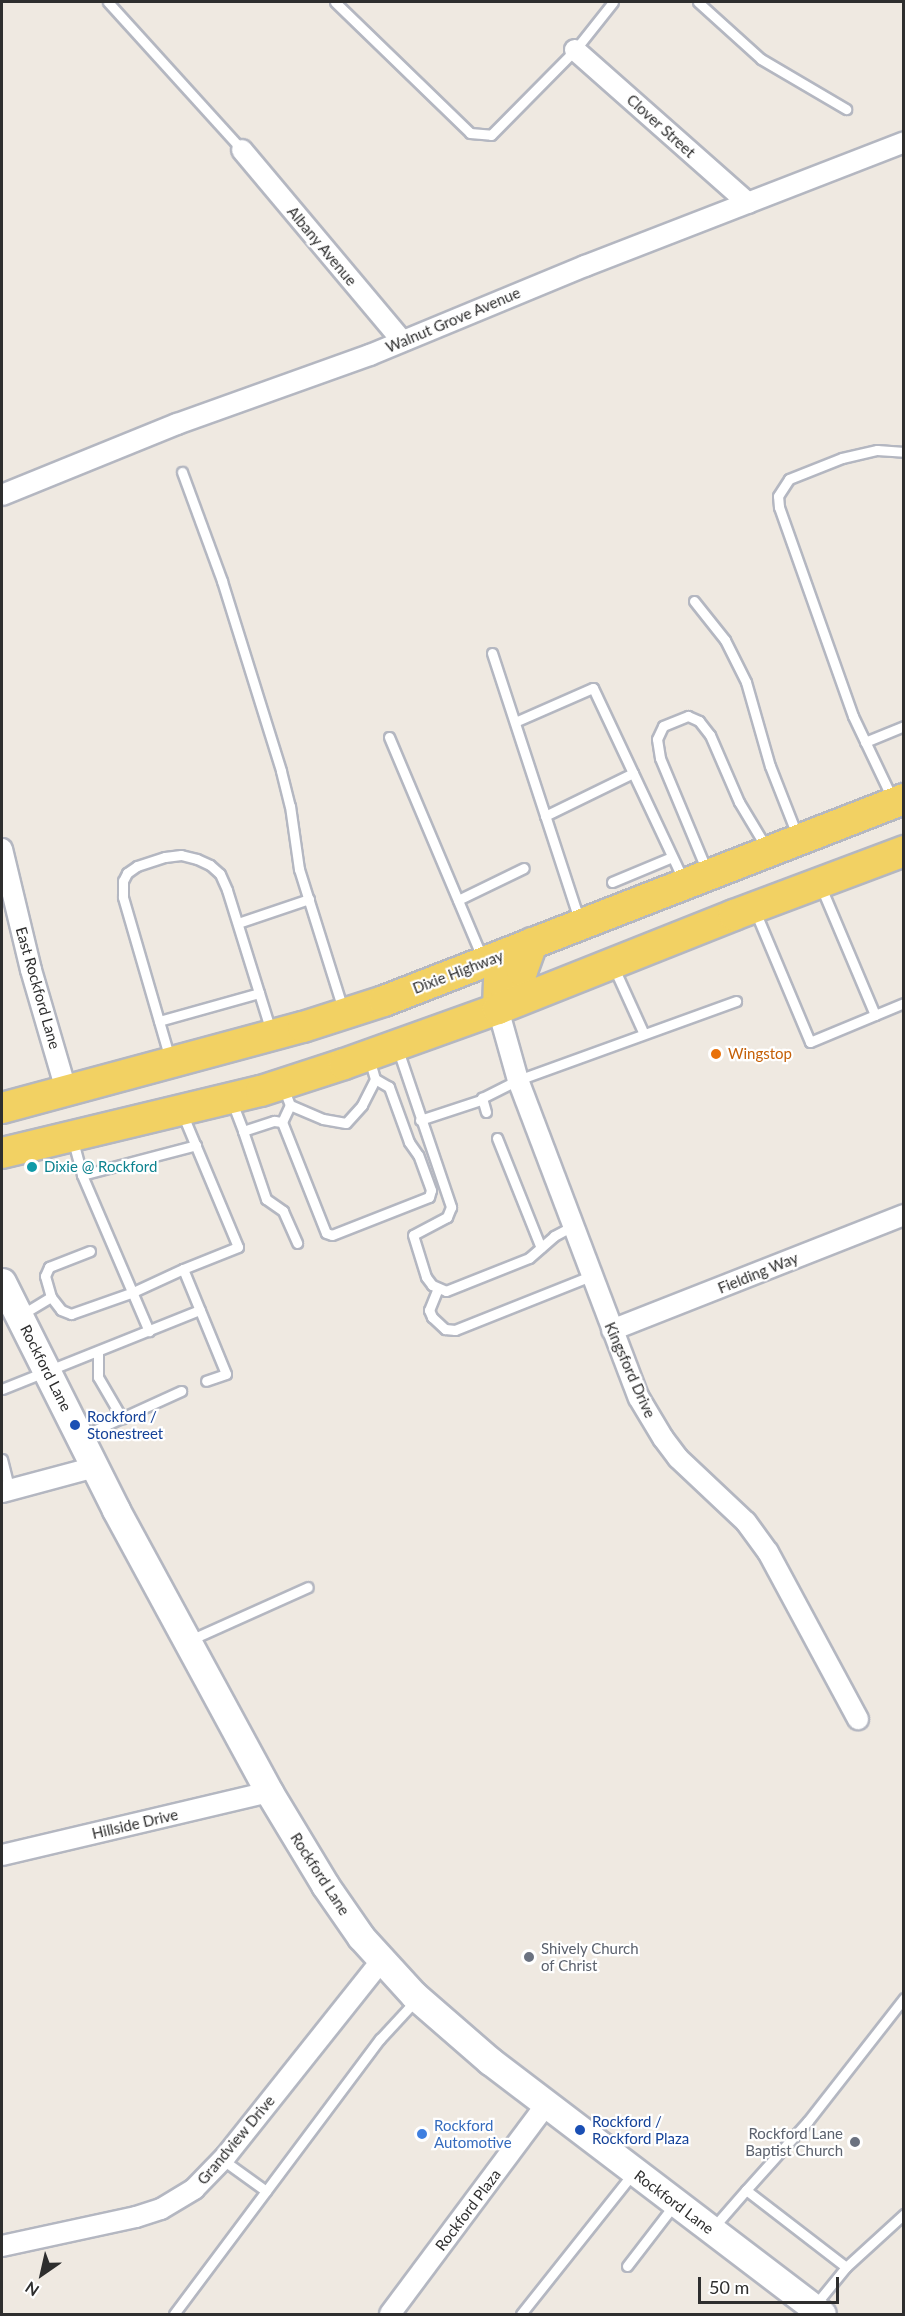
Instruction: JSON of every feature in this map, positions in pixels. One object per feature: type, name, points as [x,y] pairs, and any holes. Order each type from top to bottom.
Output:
[{"type":"main road","name":"Dixie Highway","points":[[2,1108],[67,1093],[345,1014],[899,801]]},
{"type":"main road","points":[[2,1153],[231,1099],[286,1095],[371,1067],[396,1045],[498,1009],[903,851]]},
{"type":"main road","points":[[498,1009],[499,981],[522,971],[532,943]]},
{"type":"main road","name":"Rockford Lane","points":[[8,1299],[269,1792],[325,1885],[362,1937],[418,1998],[490,2061],[814,2312]]},
{"type":"street","name":"Clover Street","points":[[575,50],[747,203]]},
{"type":"street","name":"Walnut Grove Avenue","points":[[2,495],[177,424],[276,390],[402,341],[585,266],[903,142]]},
{"type":"street","name":"Albany Avenue","points":[[242,150],[402,341]]},
{"type":"street","name":"East Rockford Lane","points":[[2,849],[9,911],[67,1093]]},
{"type":"street","name":"Kingsford Drive","points":[[498,1009],[518,1080],[612,1330],[650,1418],[678,1458],[746,1522],[768,1552],[858,1719]]},
{"type":"street","name":"Fielding Way","points":[[612,1330],[903,1215]]},
{"type":"street","points":[[6,1491],[95,1467]]},
{"type":"street","name":"Hillside Drive","points":[[2,1855],[269,1792]]},
{"type":"street","name":"Grandview Drive","points":[[2,2246],[136,2217],[161,2209],[194,2189],[223,2160],[382,1960]]},
{"type":"street","name":"Rockford Plaza","points":[[390,2314],[546,2105]]},
{"type":"lane","points":[[108,2],[242,150]]},
{"type":"lane","points":[[335,2],[470,133],[491,135],[575,50],[613,2]]},
{"type":"lane","points":[[698,2],[760,59],[846,109]]},
{"type":"lane","points":[[899,801],[865,742],[853,716],[778,496],[789,479],[842,458],[877,450],[903,452]]},
{"type":"lane","points":[[182,472],[222,580],[281,771],[290,806],[299,869],[345,1014]]},
{"type":"lane","points":[[694,601],[725,640],[746,682],[770,765],[799,840]]},
{"type":"lane","points":[[492,653],[581,924]]},
{"type":"lane","points":[[514,722],[593,688],[672,857],[697,879]]},
{"type":"lane","points":[[697,879],[660,758],[657,739],[663,726],[688,716],[699,721],[710,735],[739,802],[768,852]]},
{"type":"lane","points":[[865,742],[903,726]]},
{"type":"lane","points":[[389,737],[484,962]]},
{"type":"lane","points":[[545,816],[633,773]]},
{"type":"lane","points":[[172,1064],[123,897],[123,881],[127,873],[137,866],[165,856],[181,855],[197,859],[210,865],[220,874],[238,923],[272,1036]]},
{"type":"lane","points":[[612,882],[672,857]]},
{"type":"lane","points":[[458,900],[524,868]]},
{"type":"lane","points":[[819,883],[874,1015]]},
{"type":"lane","points":[[238,923],[309,899]]},
{"type":"lane","points":[[754,908],[810,1042],[903,1003]]},
{"type":"lane","points":[[612,963],[644,1034]]},
{"type":"lane","points":[[159,1022],[260,993]]},
{"type":"lane","points":[[420,1120],[481,1100],[518,1080],[736,1001]]},
{"type":"lane","points":[[396,1045],[451,1207],[447,1217],[413,1236],[426,1277],[438,1288],[446,1291],[529,1258],[554,1236],[573,1226]]},
{"type":"lane","points":[[371,1067],[389,1087],[409,1142],[418,1155],[431,1190],[429,1197],[332,1235],[326,1233],[282,1122],[286,1095],[323,1119],[346,1123],[362,1105],[371,1067]]},
{"type":"lane","points":[[231,1099],[266,1199],[283,1211],[297,1243]]},
{"type":"lane","points":[[481,1100],[486,1112]]},
{"type":"lane","points":[[90,1251],[48,1268],[45,1276],[51,1297],[61,1310],[71,1314],[131,1293],[183,1269],[238,1248],[181,1111]]},
{"type":"lane","points":[[243,1131],[274,1121],[282,1122]]},
{"type":"lane","points":[[72,1136],[82,1175],[131,1293],[149,1330]]},
{"type":"lane","points":[[497,1138],[541,1248]]},
{"type":"lane","points":[[82,1175],[196,1145]]},
{"type":"lane","points":[[183,1269],[226,1374],[206,1381]]},
{"type":"lane","points":[[438,1288],[429,1310],[432,1317],[445,1329],[455,1330],[591,1276]]},
{"type":"lane","points":[[8,1299],[51,1297]]},
{"type":"lane","points":[[2,1389],[200,1310]]},
{"type":"lane","points":[[98,1352],[98,1377],[122,1418]]},
{"type":"lane","points":[[80,1437],[181,1391]]},
{"type":"lane","points":[[2,1459],[6,1491]]},
{"type":"lane","points":[[188,1641],[308,1587]]},
{"type":"lane","points":[[174,2314],[380,2039],[418,1998]]},
{"type":"lane","points":[[711,2230],[808,2121],[903,1998]]},
{"type":"lane","points":[[223,2160],[266,2191]]},
{"type":"lane","points":[[522,2314],[634,2171]]},
{"type":"lane","points":[[746,2190],[846,2266]]},
{"type":"lane","points":[[627,2266],[675,2203]]},
{"type":"lane","points":[[814,2312],[846,2266],[903,2214]]},
{"type":"place","name":"Wingstop","points":[[716,1054]]},
{"type":"place","name":"Dixie @ Rockford","points":[[32,1167]]},
{"type":"place","name":"Rockford / Stonestreet","points":[[75,1425]]},
{"type":"place","name":"Shively Church of Christ","points":[[529,1957]]},
{"type":"place","name":"Rockford / Rockford Plaza","points":[[580,2130]]},
{"type":"place","name":"Rockford Automotive","points":[[422,2134]]},
{"type":"place","name":"Rockford Lane Baptist Church","points":[[855,2142]]}]
